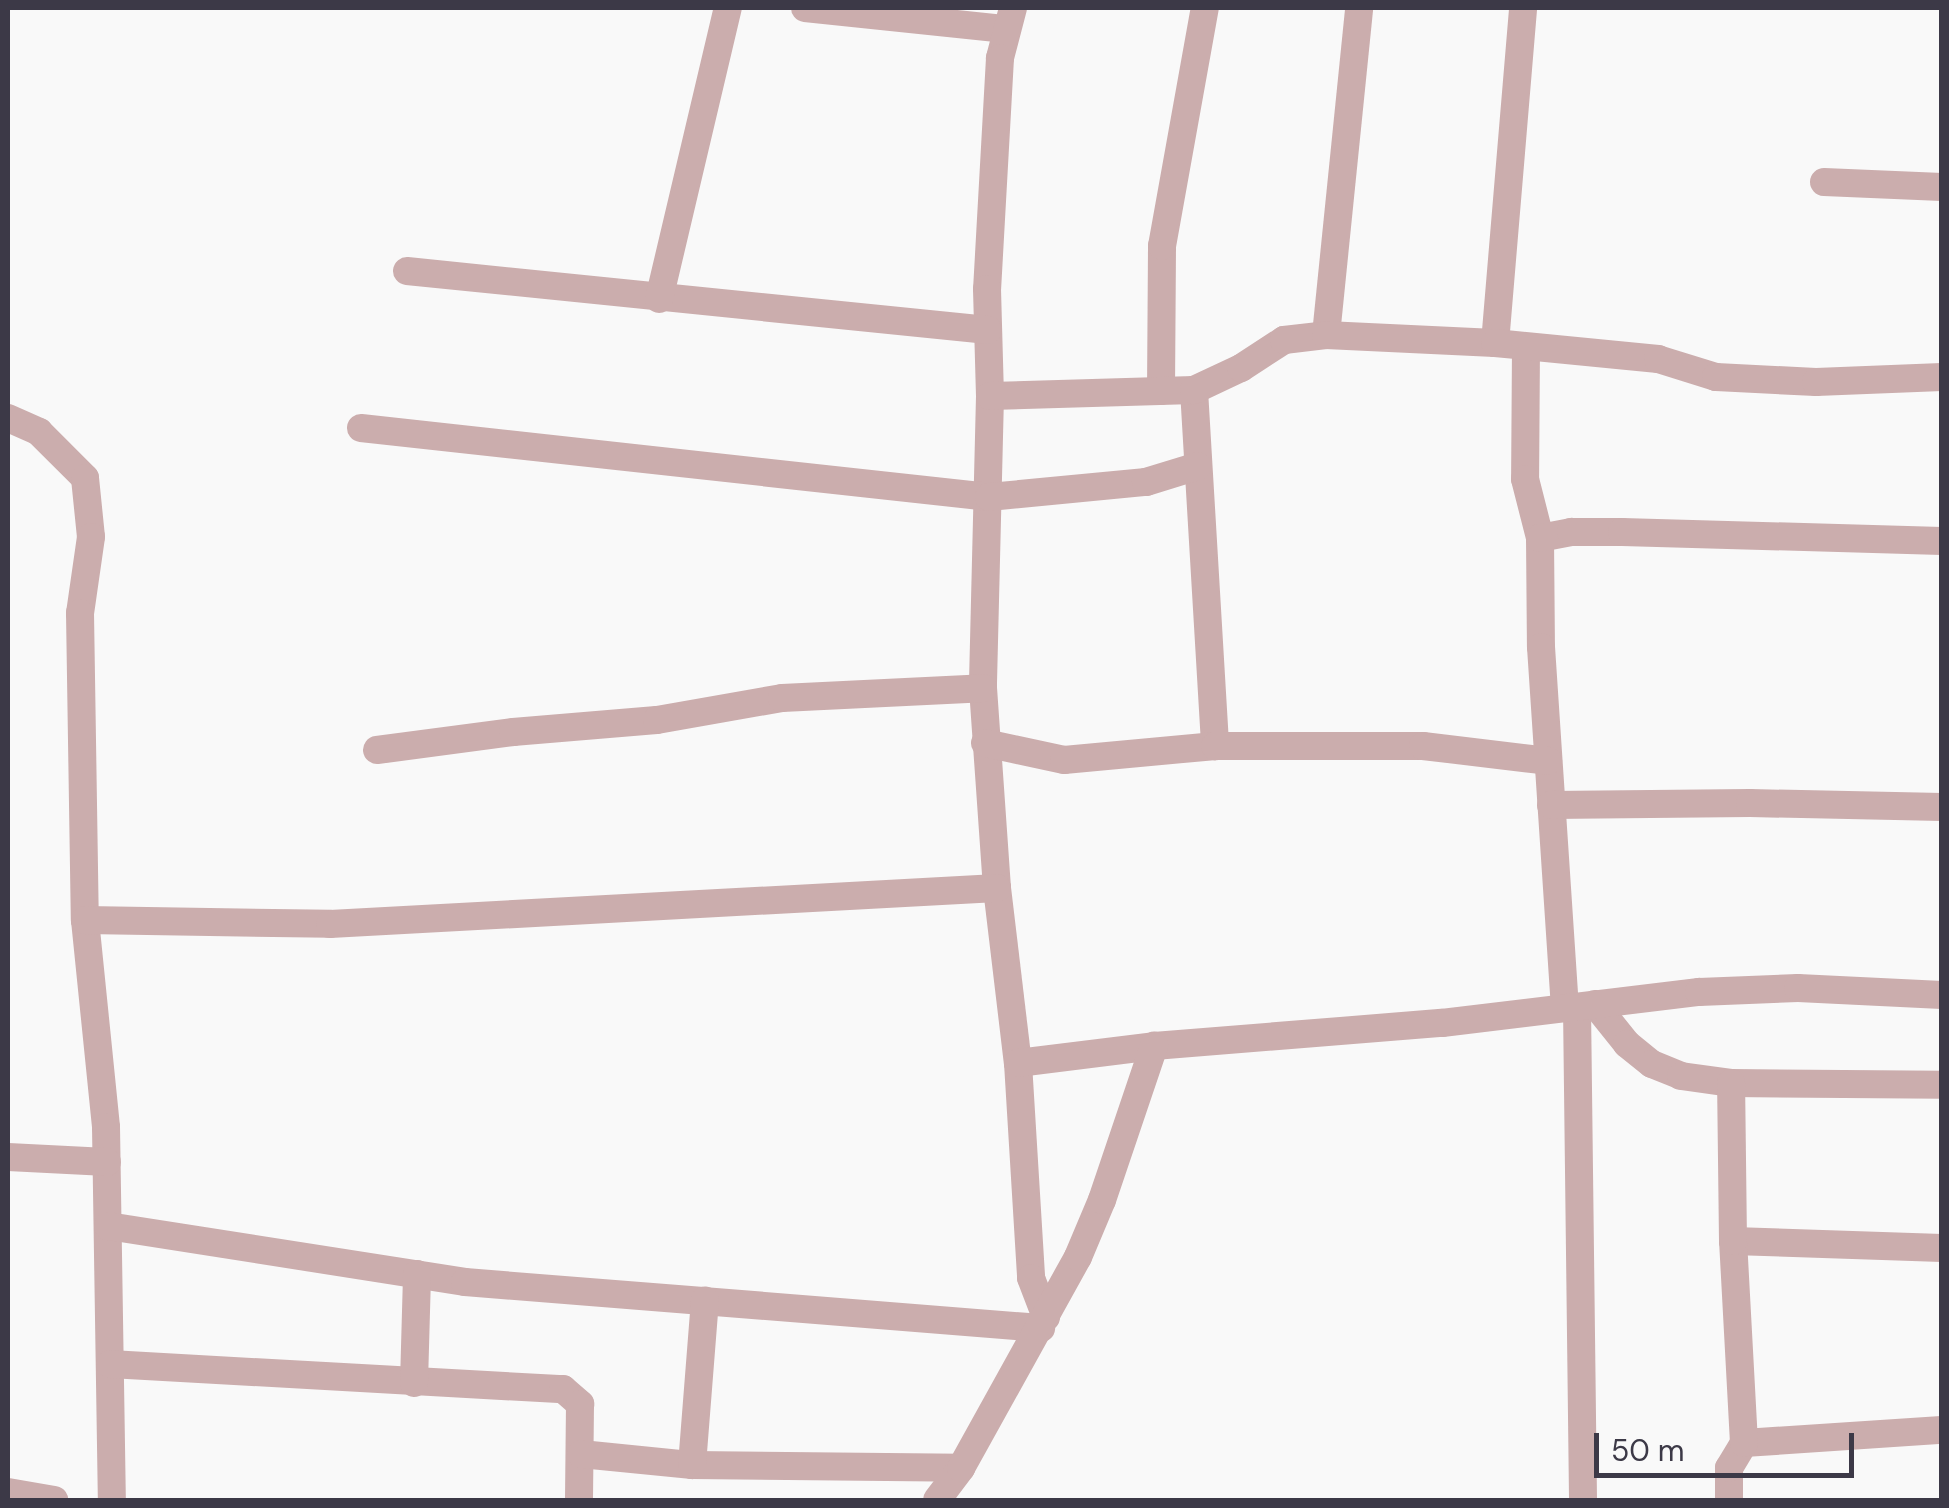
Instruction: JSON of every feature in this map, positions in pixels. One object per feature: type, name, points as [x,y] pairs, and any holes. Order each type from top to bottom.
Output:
[{"type":"street","points":[[659,300],[728,8]]},
{"type":"street","points":[[805,8],[1009,18],[996,120],[988,330],[983,688],[996,888],[1018,1063],[1031,1278],[1044,1323]]},
{"type":"street","points":[[1161,391],[1162,246],[1205,8]]},
{"type":"street","points":[[1326,335],[1358,8]]},
{"type":"street","points":[[1495,344],[1524,8]]},
{"type":"street","points":[[1824,182],[1942,187]]},
{"type":"street","points":[[407,271],[659,300],[988,330]]},
{"type":"street","points":[[990,396],[1194,390],[1241,368],[1284,340],[1326,335],[1495,344],[1658,360],[1716,377],[1816,382],[1942,377]]},
{"type":"street","points":[[1526,347],[1525,478],[1540,538],[1551,806],[1579,1006],[1583,1500]]},
{"type":"street","points":[[1194,390],[1215,746]]},
{"type":"street","points":[[8,418],[39,432],[85,478],[92,537],[80,612],[85,920],[107,1162],[112,1500]]},
{"type":"street","points":[[361,428],[988,497],[1146,482],[1198,466]]},
{"type":"street","points":[[1540,538],[1571,532],[1622,532],[1942,541]]},
{"type":"street","points":[[377,750],[513,732],[657,720],[782,698],[983,688]]},
{"type":"street","points":[[985,743],[1064,760],[1215,746],[1423,746],[1548,761]]},
{"type":"street","points":[[1551,806],[1750,803],[1942,807]]},
{"type":"street","points":[[85,920],[330,924],[996,888]]},
{"type":"street","points":[[1018,1063],[1154,1046],[1442,1023],[1699,992],[1798,988],[1942,995]]},
{"type":"street","points":[[1579,1006],[1606,1022],[1652,1064],[1681,1076],[1731,1084],[1942,1086]]},
{"type":"street","points":[[937,1500],[961,1468],[1044,1323],[1102,1200],[1154,1046]]},
{"type":"street","points":[[1729,1500],[1729,1468],[1744,1443],[1733,1241],[1731,1084]]},
{"type":"street","points":[[8,1157],[107,1162]]},
{"type":"street","points":[[108,1226],[417,1274],[706,1301],[1044,1323]]},
{"type":"street","points":[[1733,1241],[1942,1248]]},
{"type":"street","points":[[414,1382],[417,1274]]},
{"type":"street","points":[[692,1466],[706,1301]]},
{"type":"street","points":[[110,1364],[563,1389],[580,1404],[579,1500]]},
{"type":"street","points":[[1744,1443],[1942,1430]]},
{"type":"street","points":[[581,1454],[692,1466],[961,1468]]},
{"type":"street","points":[[8,1492],[54,1500]]}]
